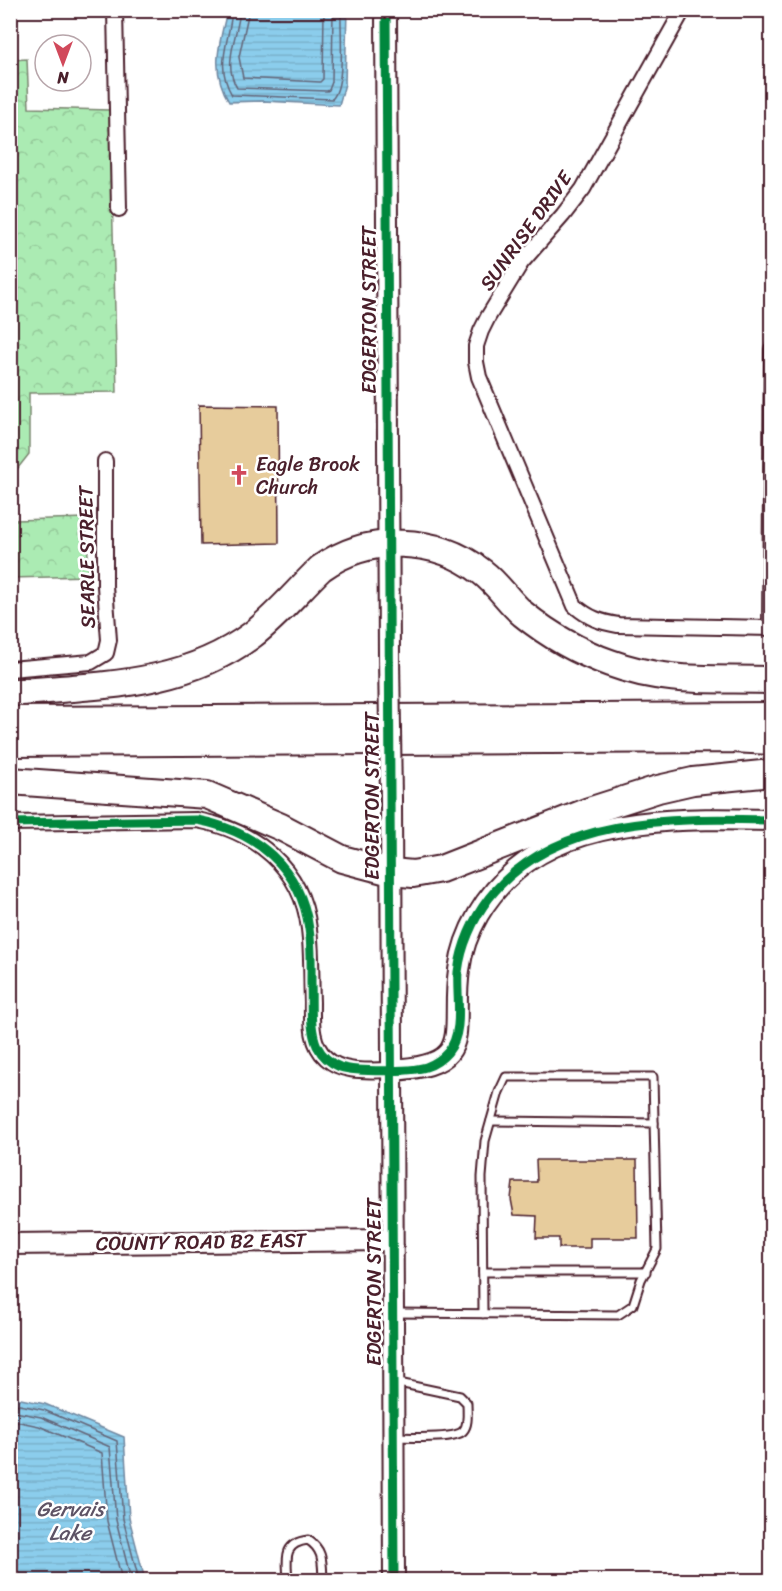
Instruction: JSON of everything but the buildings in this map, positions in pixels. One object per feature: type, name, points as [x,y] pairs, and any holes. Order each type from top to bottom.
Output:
[{"type":"highway","points":[[10,693],[149,680],[204,663],[232,649],[253,634],[273,617],[314,574],[334,559],[352,550],[388,544],[425,546],[445,551],[465,560],[483,572],[512,604],[531,620],[581,651],[610,663],[670,678],[706,681],[771,681]]},
{"type":"highway","points":[[10,720],[771,716]]},
{"type":"highway","points":[[10,742],[732,739],[771,741]]},
{"type":"highway","points":[[10,781],[207,795],[280,827],[342,859],[391,872],[413,874],[441,869],[589,811],[658,789],[693,781],[771,773]]},
{"type":"street","points":[[115,10],[119,209]]},
{"type":"street","name":"EDGERTON STREET","points":[[386,10],[394,1581]]},
{"type":"street","name":"SUNRISE DRIVE","points":[[683,10],[583,189],[521,263],[488,317],[480,331],[476,346],[476,362],[479,377],[575,606],[585,615],[599,622],[618,625],[771,628]]},
{"type":"street","points":[[771,349],[771,628]]},
{"type":"street","name":"SEARLE STREET","points":[[10,669],[91,662],[106,653],[109,640],[105,586],[105,461]]},
{"type":"street","points":[[10,823],[197,820],[237,831],[256,842],[286,870],[297,888],[304,907],[310,938],[312,1028],[319,1049],[334,1064],[343,1068],[391,1070],[435,1064],[450,1049],[458,1030],[459,970],[470,930],[482,907],[498,886],[535,857],[582,836],[624,826],[677,820],[771,820]]},
{"type":"street","name":"COUNTY ROAD B2 EAST","points":[[10,1244],[392,1240]]},
{"type":"lane","points":[[392,1313],[483,1314],[618,1315],[633,1305],[657,1249],[653,1077],[506,1077],[485,1141],[482,1177],[483,1314]]},
{"type":"lane","points":[[491,1121],[654,1123]]},
{"type":"lane","points":[[483,1272],[646,1272]]},
{"type":"lane","points":[[393,1382],[460,1396],[467,1403],[467,1423],[463,1431],[453,1436],[393,1437]]},
{"type":"lane","points":[[288,1581],[288,1552],[291,1546],[298,1541],[308,1540],[318,1546],[323,1581]]},
{"type":"green space","points":[[27,59],[29,108],[110,110],[117,392],[29,393],[29,454],[14,473],[15,520],[86,518],[89,576],[11,578],[10,60]]},
{"type":"water","points":[[227,11],[347,11],[345,84],[339,105],[263,101],[229,102],[223,90],[218,68],[219,46]]},
{"type":"water","name":"Gervais Lake","points":[[11,1397],[45,1404],[124,1437],[129,1518],[145,1580],[11,1580]]},
{"type":"cycle path","points":[[386,10],[394,1580]]},
{"type":"cycle path","points":[[10,823],[197,820],[218,825],[256,843],[272,855],[285,870],[296,887],[304,907],[311,942],[312,1023],[314,1039],[319,1050],[327,1059],[340,1067],[383,1071],[426,1067],[438,1061],[448,1052],[453,1044],[458,1024],[458,972],[465,943],[473,924],[489,898],[516,870],[548,850],[582,836],[619,827],[697,820],[772,820]]},
{"type":"place","name":"Eagle Brook Church","points":[[239,475]]}]
